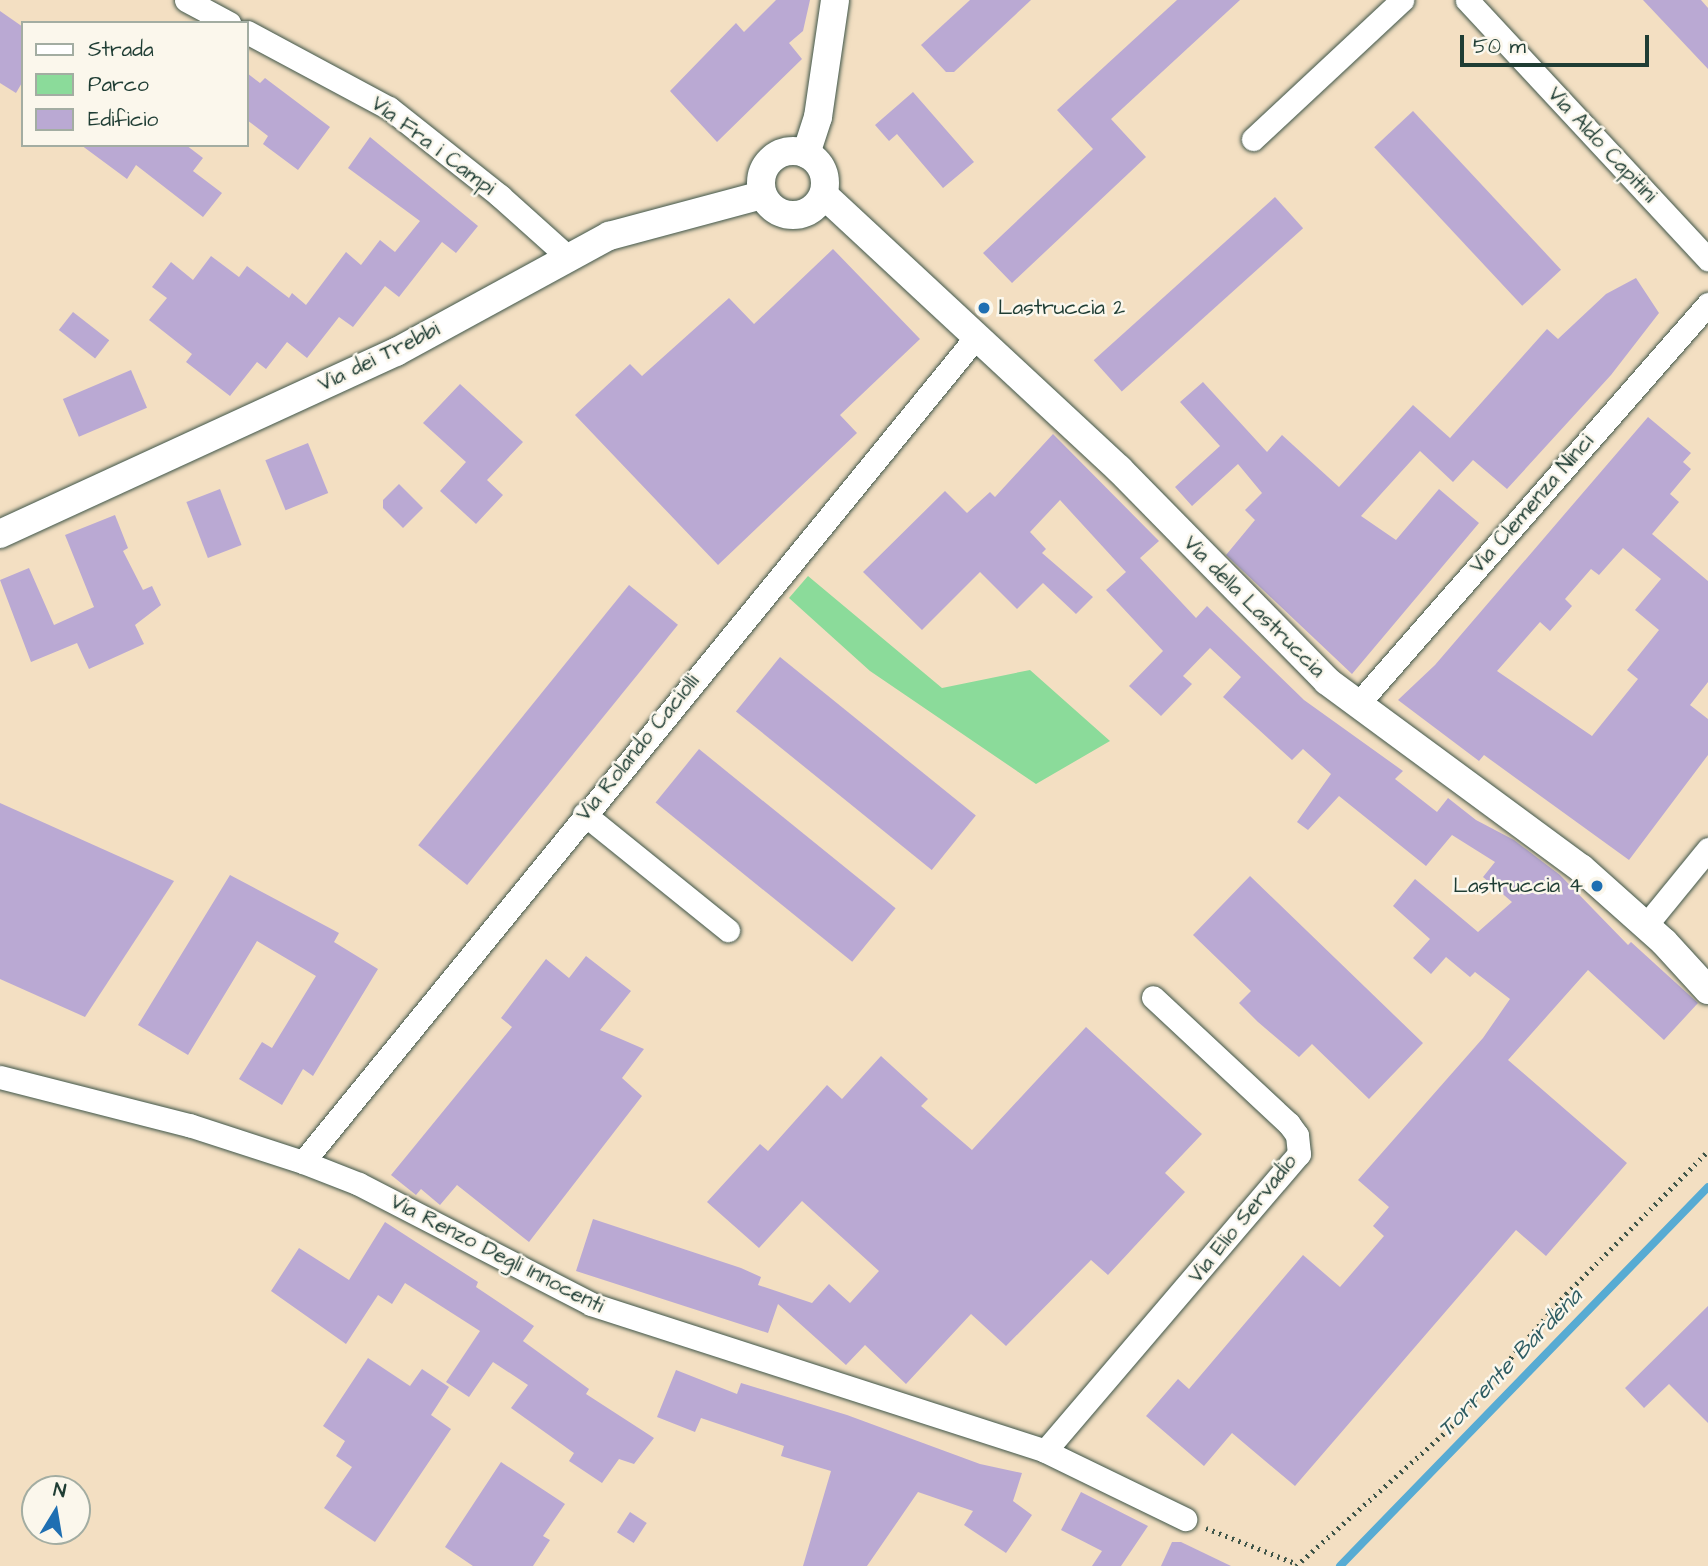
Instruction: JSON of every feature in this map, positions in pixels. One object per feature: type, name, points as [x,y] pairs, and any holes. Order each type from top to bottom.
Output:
[{"type":"street","points":[[186,0],[225,21]]},
{"type":"street","points":[[806,154],[818,117],[835,0]]},
{"type":"street","points":[[1253,139],[1402,0]]},
{"type":"street","name":"Via Aldo Capitini","points":[[1467,0],[1708,259]]},
{"type":"street","name":"Via Fra i Campi","points":[[248,33],[389,108],[500,196],[569,258]]},
{"type":"street","points":[[782,153],[806,154],[825,176],[824,195],[806,214],[793,216],[770,206],[762,195],[761,182],[771,160],[782,153]]},
{"type":"street","name":"Via dei Trebbi","points":[[0,534],[396,352],[609,236],[762,195]]},
{"type":"street","name":"Via della Lastruccia","points":[[824,195],[1119,469],[1269,624],[1357,705],[1509,813],[1646,925],[1708,990]]},
{"type":"street","name":"Via Clemenza Ninci","points":[[1357,705],[1708,304]]},
{"type":"street","name":"Via Rolando Caciolli","points":[[303,1162],[583,814],[976,337]]},
{"type":"street","points":[[583,814],[728,930]]},
{"type":"street","points":[[1646,925],[1708,849]]},
{"type":"street","name":"Via Elio Servadio","points":[[1045,1451],[1299,1154],[1297,1135],[1289,1124],[1153,996]]},
{"type":"street","name":"Via Renzo Degli Innocenti","points":[[0,1077],[189,1125],[303,1162],[359,1184],[591,1304],[1045,1451],[1185,1519]]},
{"type":"path","points":[[1185,1519],[1295,1565],[1451,1427],[1566,1294],[1708,1151]]},
{"type":"green space","points":[[808,576],[942,688],[1030,670],[1110,741],[1036,784],[870,671],[789,598]]},
{"type":"building","points":[[776,0],[810,0],[803,31],[789,43],[802,59],[717,142],[670,91],[736,23],[744,32]]},
{"type":"building","points":[[970,0],[1031,0],[954,72],[946,72],[921,45]]},
{"type":"building","points":[[1177,0],[1240,0],[1111,119],[1146,157],[1012,283],[983,253],[1093,149],[1057,110]]},
{"type":"building","points":[[1643,0],[1701,0],[1708,8],[1708,69]]},
{"type":"building","points":[[0,11],[21,26],[21,84],[16,93],[0,83]]},
{"type":"building","points":[[248,74],[260,83],[265,78],[330,127],[298,170],[263,144],[268,136],[248,121]]},
{"type":"building","points":[[913,92],[974,162],[943,188],[897,134],[889,141],[875,125]]},
{"type":"building","points":[[1413,111],[1561,270],[1522,306],[1374,147]]},
{"type":"building","points":[[370,137],[478,226],[456,253],[442,242],[399,297],[385,286],[353,327],[339,317],[307,358],[287,342],[266,369],[257,362],[230,396],[186,362],[192,354],[149,320],[167,298],[152,287],[171,262],[193,280],[211,256],[239,277],[247,266],[289,298],[292,293],[306,305],[346,252],[361,265],[380,240],[395,252],[420,221],[348,168]]},
{"type":"building","points":[[84,147],[189,147],[203,158],[193,171],[222,193],[203,217],[136,165],[127,179]]},
{"type":"building","points":[[1275,197],[1303,228],[1122,391],[1094,360]]},
{"type":"building","points":[[833,249],[920,339],[840,415],[857,433],[718,565],[575,415],[630,364],[642,376],[729,298],[754,324]]},
{"type":"building","points":[[1636,278],[1659,313],[1611,375],[1507,489],[1473,460],[1453,482],[1420,451],[1361,516],[1396,540],[1439,489],[1479,523],[1352,674],[1226,555],[1255,520],[1245,510],[1262,493],[1238,464],[1192,506],[1175,487],[1220,446],[1180,402],[1203,382],[1267,452],[1282,435],[1339,487],[1413,405],[1450,438],[1547,329],[1558,339],[1606,294]]},
{"type":"building","points":[[73,312],[109,340],[95,358],[59,330]]},
{"type":"building","points":[[131,370],[147,408],[79,437],[63,399]]},
{"type":"building","points":[[460,384],[523,442],[487,480],[503,495],[476,524],[440,491],[466,462],[423,423]]},
{"type":"building","points":[[1648,417],[1691,453],[1683,462],[1691,469],[1670,494],[1679,502],[1652,534],[1708,581],[1708,682],[1690,705],[1708,719],[1708,755],[1629,860],[1484,755],[1479,761],[1398,700],[1435,665]],"holes":[[[1623,548],[1661,579],[1635,610],[1659,630],[1627,670],[1638,679],[1592,736],[1497,671],[1540,622],[1550,631],[1572,606],[1565,599],[1591,569],[1599,575]]]},
{"type":"building","points":[[1053,434],[1159,541],[1140,558],[1196,618],[1207,606],[1304,700],[1403,771],[1395,779],[1437,812],[1448,798],[1476,820],[1514,840],[1560,875],[1628,945],[1631,942],[1698,1003],[1664,1040],[1588,970],[1508,1060],[1627,1163],[1546,1256],[1516,1230],[1295,1486],[1232,1433],[1204,1466],[1146,1416],[1178,1379],[1189,1389],[1303,1255],[1340,1287],[1384,1236],[1373,1226],[1389,1207],[1358,1180],[1483,1038],[1510,999],[1475,972],[1470,977],[1446,957],[1431,974],[1413,958],[1430,939],[1393,906],[1415,879],[1478,932],[1512,902],[1483,877],[1495,862],[1452,835],[1426,866],[1339,796],[1308,830],[1297,822],[1331,774],[1303,749],[1292,760],[1223,697],[1241,677],[1210,648],[1183,676],[1192,684],[1161,716],[1129,686],[1163,651],[1106,590],[1126,572],[1060,500],[1030,532],[1046,549],[1042,553],[1093,597],[1076,614],[1043,583],[1017,609],[980,572],[922,630],[863,572],[945,491],[967,513],[990,492],[995,497]]},
{"type":"building","points":[[308,443],[328,493],[286,510],[265,460]]},
{"type":"building","points":[[399,484],[423,508],[403,528],[383,508],[383,500]]},
{"type":"building","points":[[220,489],[242,545],[208,558],[186,502]]},
{"type":"building","points":[[115,515],[128,548],[123,551],[143,590],[152,586],[161,605],[135,625],[144,644],[89,669],[77,643],[31,662],[0,580],[29,568],[54,625],[94,607],[65,535]]},
{"type":"building","points":[[629,585],[678,625],[467,885],[418,845]]},
{"type":"building","points":[[780,657],[976,816],[932,870],[736,711]]},
{"type":"building","points":[[699,749],[896,908],[852,962],[656,803]]},
{"type":"building","points":[[0,803],[174,881],[85,1017],[0,979]]},
{"type":"building","points":[[230,875],[339,933],[334,942],[378,969],[313,1076],[303,1069],[282,1105],[239,1079],[262,1042],[272,1048],[316,976],[257,941],[188,1055],[138,1025]]},
{"type":"building","points":[[1250,876],[1423,1043],[1369,1099],[1312,1044],[1299,1057],[1258,1022],[1239,1003],[1251,991],[1193,935]]},
{"type":"building","points":[[586,956],[631,991],[600,1030],[644,1049],[622,1078],[642,1096],[529,1242],[457,1185],[440,1205],[421,1189],[416,1195],[391,1175],[512,1027],[501,1018],[546,959],[569,978]]},
{"type":"building","points":[[1086,1027],[1202,1134],[1165,1173],[1185,1192],[1108,1275],[1091,1260],[1006,1346],[971,1314],[906,1384],[865,1345],[846,1365],[778,1304],[768,1333],[576,1271],[593,1219],[741,1268],[761,1277],[758,1285],[812,1303],[829,1284],[850,1303],[879,1271],[802,1201],[759,1248],[707,1202],[760,1144],[768,1151],[827,1085],[842,1099],[881,1056],[928,1099],[921,1106],[972,1150]]},
{"type":"building","points":[[385,1222],[478,1282],[476,1287],[534,1326],[523,1341],[589,1389],[586,1394],[654,1438],[634,1464],[619,1459],[602,1483],[569,1461],[574,1453],[511,1408],[528,1385],[493,1362],[469,1397],[446,1382],[480,1331],[405,1283],[392,1304],[378,1295],[346,1344],[271,1291],[299,1248],[349,1280]]},
{"type":"building","points":[[1708,1306],[1708,1423],[1669,1384],[1644,1408],[1625,1388]]},
{"type":"building","points":[[368,1358],[410,1386],[422,1369],[449,1387],[431,1415],[451,1429],[375,1542],[324,1508],[352,1467],[336,1456],[345,1441],[323,1426]]},
{"type":"building","points":[[676,1370],[737,1394],[741,1383],[847,1415],[980,1464],[1022,1473],[1013,1501],[1032,1515],[1006,1553],[964,1525],[973,1511],[918,1492],[867,1566],[803,1566],[831,1471],[781,1456],[784,1446],[701,1418],[695,1432],[657,1417]]},
{"type":"building","points":[[501,1462],[565,1504],[543,1536],[550,1540],[533,1566],[473,1566],[445,1547]]},
{"type":"building","points":[[1081,1492],[1148,1526],[1121,1566],[1092,1566],[1102,1551],[1061,1530]]},
{"type":"building","points":[[630,1512],[647,1523],[634,1543],[617,1532]]},
{"type":"building","points":[[1172,1542],[1181,1542],[1231,1566],[1161,1566]]},
{"type":"waterway","name":"Torrente Bardena","points":[[1340,1566],[1708,1187]]},
{"type":"place","name":"Lastruccia 2","points":[[984,308]]},
{"type":"place","name":"Lastruccia 4","points":[[1597,886]]}]
